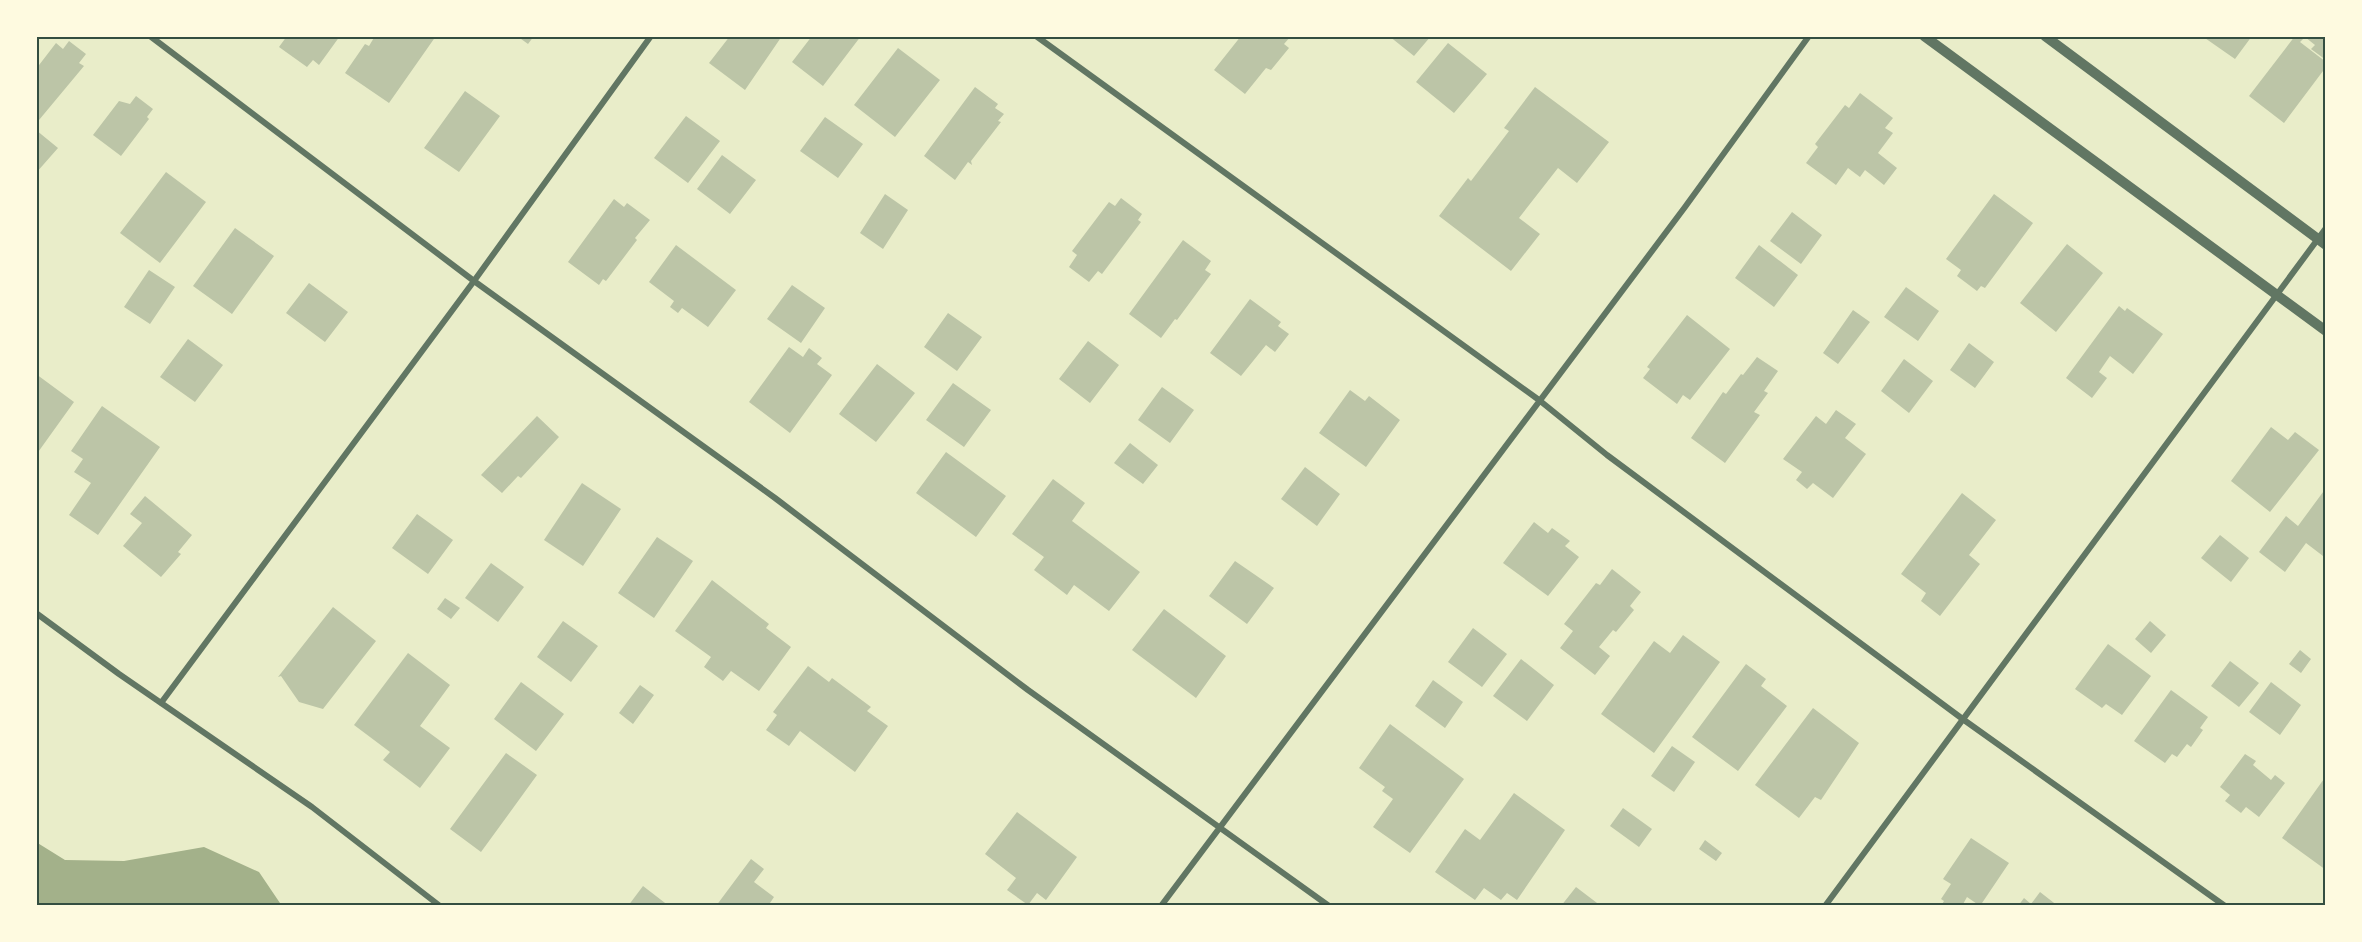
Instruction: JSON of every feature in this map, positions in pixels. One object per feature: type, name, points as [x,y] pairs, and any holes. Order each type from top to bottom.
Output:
[{"type":"street","points":[[150,36],[474,281],[775,498],[1028,690],[1329,906]]},
{"type":"street","points":[[161,703],[474,281],[651,36]]},
{"type":"street","points":[[1036,36],[1539,400],[1607,455],[1964,720],[2225,906]]},
{"type":"street","points":[[1161,906],[1685,207],[1809,36]]},
{"type":"street","points":[[1924,36],[2326,332]]},
{"type":"street","points":[[2045,36],[2322,242]]},
{"type":"street","points":[[1825,906],[2277,295],[2322,242],[2326,228]]},
{"type":"street","points":[[36,613],[312,807],[440,906]]},
{"type":"shaded area","points":[[36,842],[65,860],[124,861],[204,847],[259,872],[282,906],[36,906]]},
{"type":"building","points":[[287,36],[340,36],[319,65],[313,60],[307,67],[279,47]]},
{"type":"building","points":[[375,36],[436,36],[389,103],[345,73],[365,44],[369,46]]},
{"type":"building","points":[[517,36],[534,36],[528,44]]},
{"type":"building","points":[[730,36],[782,36],[745,90],[709,63]]},
{"type":"building","points":[[812,36],[861,36],[823,86],[792,62]]},
{"type":"building","points":[[1241,36],[1291,36],[1284,44],[1289,48],[1271,70],[1266,68],[1245,94],[1214,70]]},
{"type":"building","points":[[1389,36],[1431,36],[1414,56]]},
{"type":"building","points":[[2202,36],[2252,36],[2235,59]]},
{"type":"building","points":[[2295,36],[2326,36],[2326,60],[2311,49],[2315,45],[2305,37],[2300,42],[2326,62],[2326,67],[2284,123],[2249,96]]},
{"type":"building","points":[[69,41],[86,54],[79,63],[84,66],[39,120],[36,118],[36,69],[56,43],[63,49]]},
{"type":"building","points":[[1448,43],[1487,74],[1454,113],[1416,82]]},
{"type":"building","points":[[898,48],[940,80],[895,137],[854,105]]},
{"type":"building","points":[[975,87],[998,104],[995,108],[1004,114],[998,121],[1001,122],[971,161],[972,165],[968,162],[955,180],[924,156]]},
{"type":"building","points":[[1535,87],[1609,142],[1577,183],[1558,168],[1519,218],[1540,234],[1511,271],[1439,216],[1468,178],[1471,181],[1509,131],[1504,128]]},
{"type":"building","points":[[465,91],[500,116],[459,172],[424,148]]},
{"type":"building","points":[[1860,93],[1893,118],[1885,128],[1893,133],[1878,153],[1897,168],[1884,185],[1865,170],[1860,177],[1848,168],[1836,185],[1806,163],[1818,147],[1815,144],[1845,105],[1849,108]]},
{"type":"building","points":[[136,96],[153,109],[147,117],[149,119],[121,156],[93,135],[119,101],[130,104]]},
{"type":"building","points":[[686,116],[720,141],[688,183],[654,158]]},
{"type":"building","points":[[825,117],[863,144],[838,178],[800,151]]},
{"type":"building","points":[[36,130],[58,148],[36,173]]},
{"type":"building","points":[[722,155],[756,180],[730,214],[697,189]]},
{"type":"building","points":[[166,172],[206,202],[160,263],[120,233]]},
{"type":"building","points":[[885,194],[908,210],[883,249],[860,233]]},
{"type":"building","points":[[1994,194],[2033,223],[1985,288],[1981,286],[1977,291],[1957,276],[1961,270],[1946,259]]},
{"type":"building","points":[[1121,198],[1142,214],[1138,220],[1141,222],[1102,274],[1098,271],[1089,282],[1069,267],[1077,255],[1072,251],[1109,202],[1115,206]]},
{"type":"building","points":[[614,199],[624,207],[627,203],[650,220],[606,281],[603,279],[599,285],[568,262]]},
{"type":"building","points":[[1792,212],[1822,235],[1801,264],[1770,241]]},
{"type":"building","points":[[235,228],[274,256],[232,314],[193,286]]},
{"type":"building","points":[[1183,240],[1211,261],[1205,270],[1211,274],[1161,338],[1129,314]]},
{"type":"building","points":[[2067,244],[2103,273],[2056,332],[2020,303]]},
{"type":"building","points":[[676,245],[736,290],[708,327],[682,308],[678,313],[670,307],[674,301],[649,282]]},
{"type":"building","points":[[1759,245],[1798,275],[1774,307],[1735,278]]},
{"type":"building","points":[[149,270],[175,287],[150,324],[124,307]]},
{"type":"building","points":[[309,283],[348,312],[325,342],[286,313]]},
{"type":"building","points":[[792,285],[825,308],[801,343],[767,319]]},
{"type":"building","points":[[1906,287],[1939,311],[1918,341],[1884,317]]},
{"type":"building","points":[[1250,299],[1281,322],[1278,326],[1289,334],[1275,352],[1266,345],[1241,376],[1210,353]]},
{"type":"building","points":[[2119,306],[2125,311],[2127,308],[2163,334],[2133,374],[2110,356],[2099,372],[2107,378],[2092,398],[2066,378]]},
{"type":"building","points":[[1853,310],[1870,322],[1838,364],[1823,353]]},
{"type":"building","points":[[948,313],[982,337],[957,371],[924,347]]},
{"type":"building","points":[[1687,315],[1730,349],[1690,400],[1683,395],[1677,404],[1643,378],[1650,369],[1647,367]]},
{"type":"building","points":[[188,339],[223,365],[195,402],[160,377]]},
{"type":"building","points":[[1088,341],[1119,365],[1090,403],[1059,379]]},
{"type":"building","points":[[1969,343],[1994,362],[1975,388],[1950,370]]},
{"type":"building","points":[[789,347],[803,357],[809,348],[822,358],[817,364],[832,375],[790,433],[749,402]]},
{"type":"building","points":[[1757,357],[1778,371],[1764,391],[1768,393],[1754,412],[1760,415],[1725,463],[1691,438],[1723,392],[1726,394]]},
{"type":"building","points":[[1904,359],[1933,381],[1909,413],[1881,391]]},
{"type":"building","points":[[877,364],[915,393],[876,442],[839,414]]},
{"type":"building","points":[[36,374],[74,402],[36,455]]},
{"type":"building","points":[[953,383],[991,410],[964,447],[926,420]]},
{"type":"building","points":[[1162,387],[1194,410],[1170,443],[1138,420]]},
{"type":"building","points":[[1350,390],[1365,401],[1369,396],[1400,420],[1366,467],[1319,433]]},
{"type":"building","points":[[102,406],[160,447],[98,535],[69,515],[91,483],[74,472],[83,459],[71,451]]},
{"type":"building","points":[[1836,410],[1856,424],[1845,438],[1866,454],[1833,498],[1813,483],[1807,489],[1796,480],[1802,472],[1783,459],[1816,416],[1826,424]]},
{"type":"building","points":[[537,416],[559,437],[521,478],[518,476],[502,493],[481,475]]},
{"type":"building","points":[[2271,427],[2288,440],[2295,432],[2319,450],[2270,512],[2231,481]]},
{"type":"building","points":[[1130,443],[1158,465],[1143,484],[1114,463]]},
{"type":"building","points":[[946,452],[1006,496],[976,537],[916,493]]},
{"type":"building","points":[[1305,467],[1340,494],[1317,526],[1281,499]]},
{"type":"building","points":[[1053,479],[1085,503],[1072,521],[1140,572],[1109,611],[1074,585],[1067,595],[1034,570],[1044,557],[1012,534]]},
{"type":"building","points":[[582,483],[621,509],[583,566],[544,540]]},
{"type":"building","points":[[2326,488],[2326,553],[2323,556],[2306,543],[2285,572],[2259,552],[2286,516],[2298,526]]},
{"type":"building","points":[[1962,493],[1996,520],[1969,555],[1980,564],[1940,616],[1921,601],[1926,593],[1901,574]]},
{"type":"building","points":[[145,496],[192,535],[178,552],[181,554],[161,577],[123,546],[142,523],[130,514]]},
{"type":"building","points":[[417,514],[453,540],[428,574],[392,548]]},
{"type":"building","points":[[1534,522],[1548,533],[1552,528],[1570,541],[1565,546],[1579,557],[1548,596],[1503,563]]},
{"type":"building","points":[[2220,535],[2249,558],[2231,582],[2201,558]]},
{"type":"building","points":[[657,537],[693,561],[654,618],[618,593]]},
{"type":"building","points":[[1235,561],[1274,588],[1247,624],[1209,596]]},
{"type":"building","points":[[491,563],[524,587],[498,622],[465,598]]},
{"type":"building","points":[[1612,569],[1641,592],[1630,606],[1634,610],[1616,632],[1613,630],[1599,647],[1610,656],[1595,675],[1560,648],[1573,631],[1564,624],[1596,583],[1600,585]]},
{"type":"building","points":[[712,580],[769,624],[766,628],[791,647],[759,691],[731,671],[723,681],[704,667],[711,657],[675,631]]},
{"type":"building","points":[[445,598],[460,608],[451,619],[437,609]]},
{"type":"building","points":[[333,607],[376,641],[323,709],[299,702],[281,676],[278,677]]},
{"type":"building","points":[[1164,609],[1226,656],[1196,698],[1132,650]]},
{"type":"building","points":[[563,621],[598,646],[571,682],[537,657]]},
{"type":"building","points":[[2150,621],[2166,635],[2151,653],[2135,639]]},
{"type":"building","points":[[1473,628],[1507,654],[1482,687],[1448,662]]},
{"type":"building","points":[[1683,635],[1720,662],[1654,753],[1601,714],[1654,641],[1670,653]]},
{"type":"building","points":[[2108,644],[2151,676],[2122,715],[2106,704],[2102,708],[2075,689]]},
{"type":"building","points":[[2300,650],[2311,659],[2301,673],[2289,664]]},
{"type":"building","points":[[408,653],[450,685],[420,726],[450,748],[420,788],[383,760],[390,752],[354,725]]},
{"type":"building","points":[[1521,659],[1554,685],[1527,721],[1493,696]]},
{"type":"building","points":[[2230,661],[2259,683],[2239,707],[2211,686]]},
{"type":"building","points":[[1746,664],[1766,679],[1761,686],[1787,706],[1738,771],[1692,737]]},
{"type":"building","points":[[808,666],[829,682],[832,678],[871,707],[867,711],[888,726],[855,772],[800,731],[789,746],[766,730],[777,715],[773,712]]},
{"type":"building","points":[[1433,680],[1463,702],[1445,728],[1415,706]]},
{"type":"building","points":[[521,682],[564,714],[536,751],[494,719]]},
{"type":"building","points":[[2271,682],[2301,705],[2280,735],[2249,712]]},
{"type":"building","points":[[640,685],[654,695],[633,724],[619,713]]},
{"type":"building","points":[[2171,690],[2208,717],[2200,728],[2203,730],[2191,747],[2187,744],[2177,757],[2172,754],[2165,763],[2134,741]]},
{"type":"building","points":[[1813,708],[1859,743],[1821,800],[1815,797],[1799,818],[1755,785]]},
{"type":"building","points":[[1390,724],[1464,779],[1410,853],[1373,827],[1393,799],[1382,791],[1385,787],[1359,768]]},
{"type":"building","points":[[1672,746],[1695,762],[1674,792],[1651,776]]},
{"type":"building","points":[[506,753],[537,775],[481,852],[450,829]]},
{"type":"building","points":[[2245,754],[2256,761],[2253,765],[2271,780],[2275,775],[2285,783],[2259,817],[2246,807],[2241,813],[2225,801],[2230,795],[2220,787]]},
{"type":"building","points":[[2326,776],[2326,870],[2282,838]]},
{"type":"building","points":[[1514,793],[1565,830],[1517,900],[1507,893],[1501,900],[1484,888],[1475,900],[1435,872],[1465,829],[1480,840]]},
{"type":"building","points":[[1623,808],[1652,829],[1639,847],[1610,826]]},
{"type":"building","points":[[1017,812],[1077,857],[1046,900],[1037,893],[1028,905],[1007,890],[1016,878],[985,854]]},
{"type":"building","points":[[1971,838],[2009,863],[1980,906],[1967,897],[1962,906],[1941,906],[1944,901],[1941,899],[1951,884],[1943,879]]},
{"type":"building","points":[[1705,840],[1722,853],[1716,861],[1699,849]]},
{"type":"building","points":[[751,859],[764,869],[754,882],[774,897],[768,906],[716,906]]},
{"type":"building","points":[[643,886],[669,906],[628,906]]},
{"type":"building","points":[[1576,887],[1601,906],[1561,906]]},
{"type":"building","points":[[2040,892],[2058,906],[2018,906],[2024,898],[2031,904]]}]
